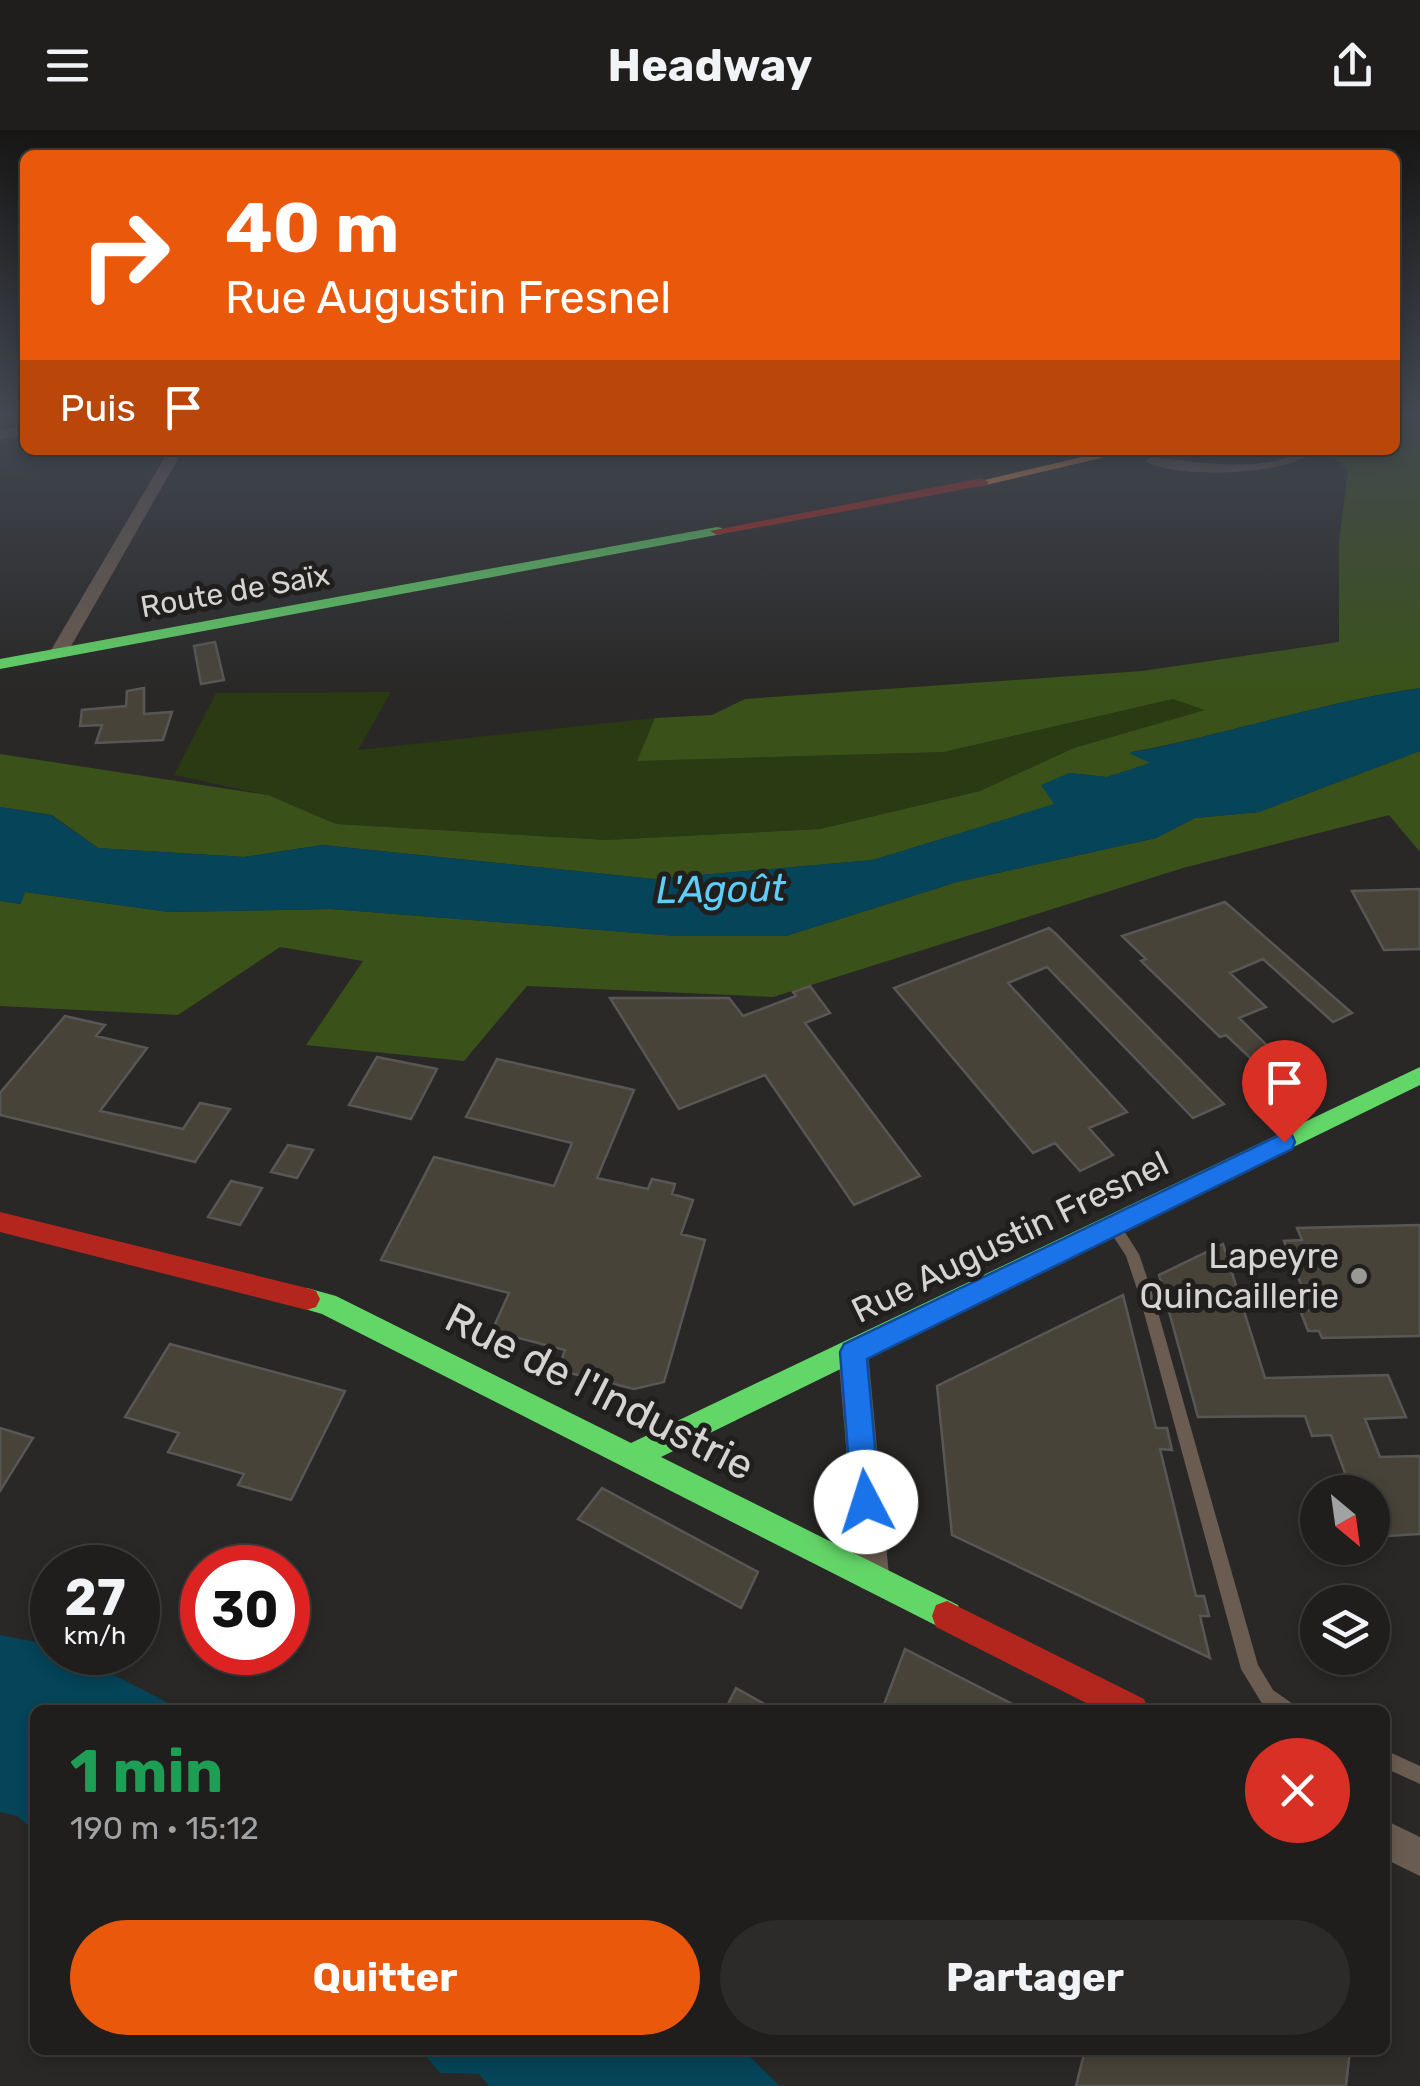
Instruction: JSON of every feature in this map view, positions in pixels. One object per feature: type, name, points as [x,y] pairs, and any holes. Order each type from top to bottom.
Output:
[{"type":"street","points":[[57,655],[143,507]]},
{"type":"street","name":"Route de Saïx","points":[[0,664],[848,507]]},
{"type":"street","name":"Rue Augustin Fresnel","points":[[630,1458],[1420,1075]]},
{"type":"street","name":"Rue de l'Industrie","points":[[0,1222],[327,1304],[1124,1705]]},
{"type":"street","points":[[853,1352],[872,1576]]},
{"type":"street","points":[[1390,1842],[1420,1857]]},
{"type":"lane","points":[[1113,1225],[1132,1254],[1147,1298],[1250,1669],[1267,1696],[1280,1705]]},
{"type":"lane","points":[[1390,1761],[1420,1775]]},
{"type":"green space","points":[[1343,507],[1420,507],[1420,688],[1131,752],[1151,763],[1107,777],[1069,773],[1055,804],[873,860],[654,879],[322,845],[244,857],[98,848],[52,815],[0,807],[0,754],[268,795],[336,824],[606,840],[820,829],[980,791],[1074,748],[1205,710],[1173,699],[944,752],[637,761],[655,718],[712,715],[745,699],[1142,671],[1339,642],[1339,541]]},
{"type":"green space","points":[[391,692],[358,750],[655,718],[638,761],[944,752],[1173,699],[1207,710],[1074,748],[980,791],[820,829],[606,840],[336,824],[268,795],[174,775],[216,693]]},
{"type":"green space","points":[[1420,751],[1420,852],[1389,815],[1183,868],[773,997],[527,986],[464,1061],[306,1045],[363,961],[280,947],[178,1015],[0,1006],[0,901],[20,904],[25,892],[169,912],[331,909],[676,936],[786,936],[957,882],[1156,838],[1195,818],[1259,812]]},
{"type":"water","name":"L'Agoût","points":[[1420,688],[1420,751],[1259,812],[1195,818],[1156,838],[957,882],[786,936],[676,936],[331,909],[169,912],[25,892],[21,904],[0,901],[0,807],[51,815],[98,848],[244,857],[322,845],[654,879],[873,860],[1054,804],[1041,785],[1069,773],[1107,777],[1150,763],[1129,753]]},
{"type":"water","points":[[0,1635],[30,1641],[30,1675],[114,1675],[172,1705],[30,1705],[30,1827],[17,1816],[0,1812]]},
{"type":"water","points":[[425,2055],[748,2055],[780,2086],[489,2086],[479,2074],[440,2073]]},
{"type":"building","points":[[215,642],[224,680],[201,684],[194,646]]},
{"type":"building","points":[[144,688],[144,714],[172,712],[163,740],[96,743],[102,725],[80,726],[82,710],[126,706],[127,691]]},
{"type":"building","points":[[1420,889],[1420,949],[1384,950],[1352,891]]},
{"type":"building","points":[[1225,902],[1352,1013],[1333,1022],[1263,959],[1230,973],[1266,1007],[1239,1018],[1283,1061],[1264,1071],[1226,1035],[1220,1037],[1141,961],[1146,959],[1122,936]]},
{"type":"building","points":[[1049,928],[1224,1104],[1193,1118],[1047,967],[1008,983],[1127,1112],[1089,1128],[1113,1155],[1080,1171],[1055,1143],[1033,1153],[894,988]]},
{"type":"building","points":[[810,986],[830,1013],[805,1023],[920,1176],[854,1205],[765,1075],[679,1109],[610,998],[729,998],[743,1016],[796,996],[793,992]]},
{"type":"building","points":[[65,1016],[105,1025],[96,1036],[147,1048],[100,1111],[183,1129],[200,1103],[230,1109],[195,1162],[0,1115],[0,1093]]},
{"type":"building","points":[[377,1057],[437,1069],[411,1119],[349,1105]]},
{"type":"building","points":[[497,1059],[634,1090],[597,1178],[648,1189],[652,1179],[675,1184],[672,1194],[693,1200],[681,1234],[705,1240],[664,1382],[634,1389],[558,1370],[565,1350],[492,1331],[509,1293],[381,1260],[434,1157],[554,1186],[572,1143],[466,1117]]},
{"type":"building","points":[[1286,1060],[1306,1079],[1288,1087],[1269,1069]]},
{"type":"building","points":[[288,1145],[313,1150],[297,1178],[271,1172]]},
{"type":"building","points":[[231,1181],[262,1188],[240,1225],[208,1217]]},
{"type":"building","name":"Lapeyre Quincaillerie","points":[[1420,1225],[1420,1336],[1322,1338],[1319,1331],[1308,1331],[1300,1310],[1311,1310],[1284,1241],[1302,1240],[1297,1228]]},
{"type":"building","points":[[1223,1244],[1265,1378],[1388,1375],[1406,1417],[1365,1419],[1380,1457],[1420,1456],[1420,1534],[1390,1536],[1390,1475],[1346,1475],[1331,1435],[1312,1436],[1305,1416],[1198,1417],[1159,1275]]},
{"type":"building","points":[[1123,1295],[1156,1428],[1167,1428],[1172,1450],[1160,1449],[1196,1596],[1204,1596],[1209,1616],[1200,1616],[1210,1658],[952,1535],[937,1386]]},
{"type":"building","points":[[170,1344],[345,1391],[291,1500],[238,1485],[244,1474],[168,1452],[179,1433],[125,1417]]},
{"type":"building","points":[[0,1428],[33,1438],[0,1491]]},
{"type":"building","points":[[602,1488],[758,1572],[741,1608],[578,1519]]},
{"type":"building","points":[[905,1649],[1014,1705],[884,1705]]},
{"type":"building","points":[[736,1688],[766,1705],[728,1705]]},
{"type":"building","points":[[1084,2055],[1349,2055],[1346,2086],[1076,2086]]},
{"type":"traffic: fast","points":[[0,664],[717,531]]},
{"type":"traffic: fast","points":[[630,1458],[1420,1075]]},
{"type":"traffic: fast","points":[[307,1299],[327,1304],[947,1616]]},
{"type":"traffic: jam","points":[[717,531],[845,507]]},
{"type":"traffic: jam","points":[[0,1222],[307,1299]]},
{"type":"traffic: jam","points":[[947,1616],[1123,1705]]},
{"type":"place","name":"Lapeyre Quincaillerie","points":[[1359,1276]]},
{"type":"route","points":[[866,1502],[853,1352],[1284,1142]]}]
